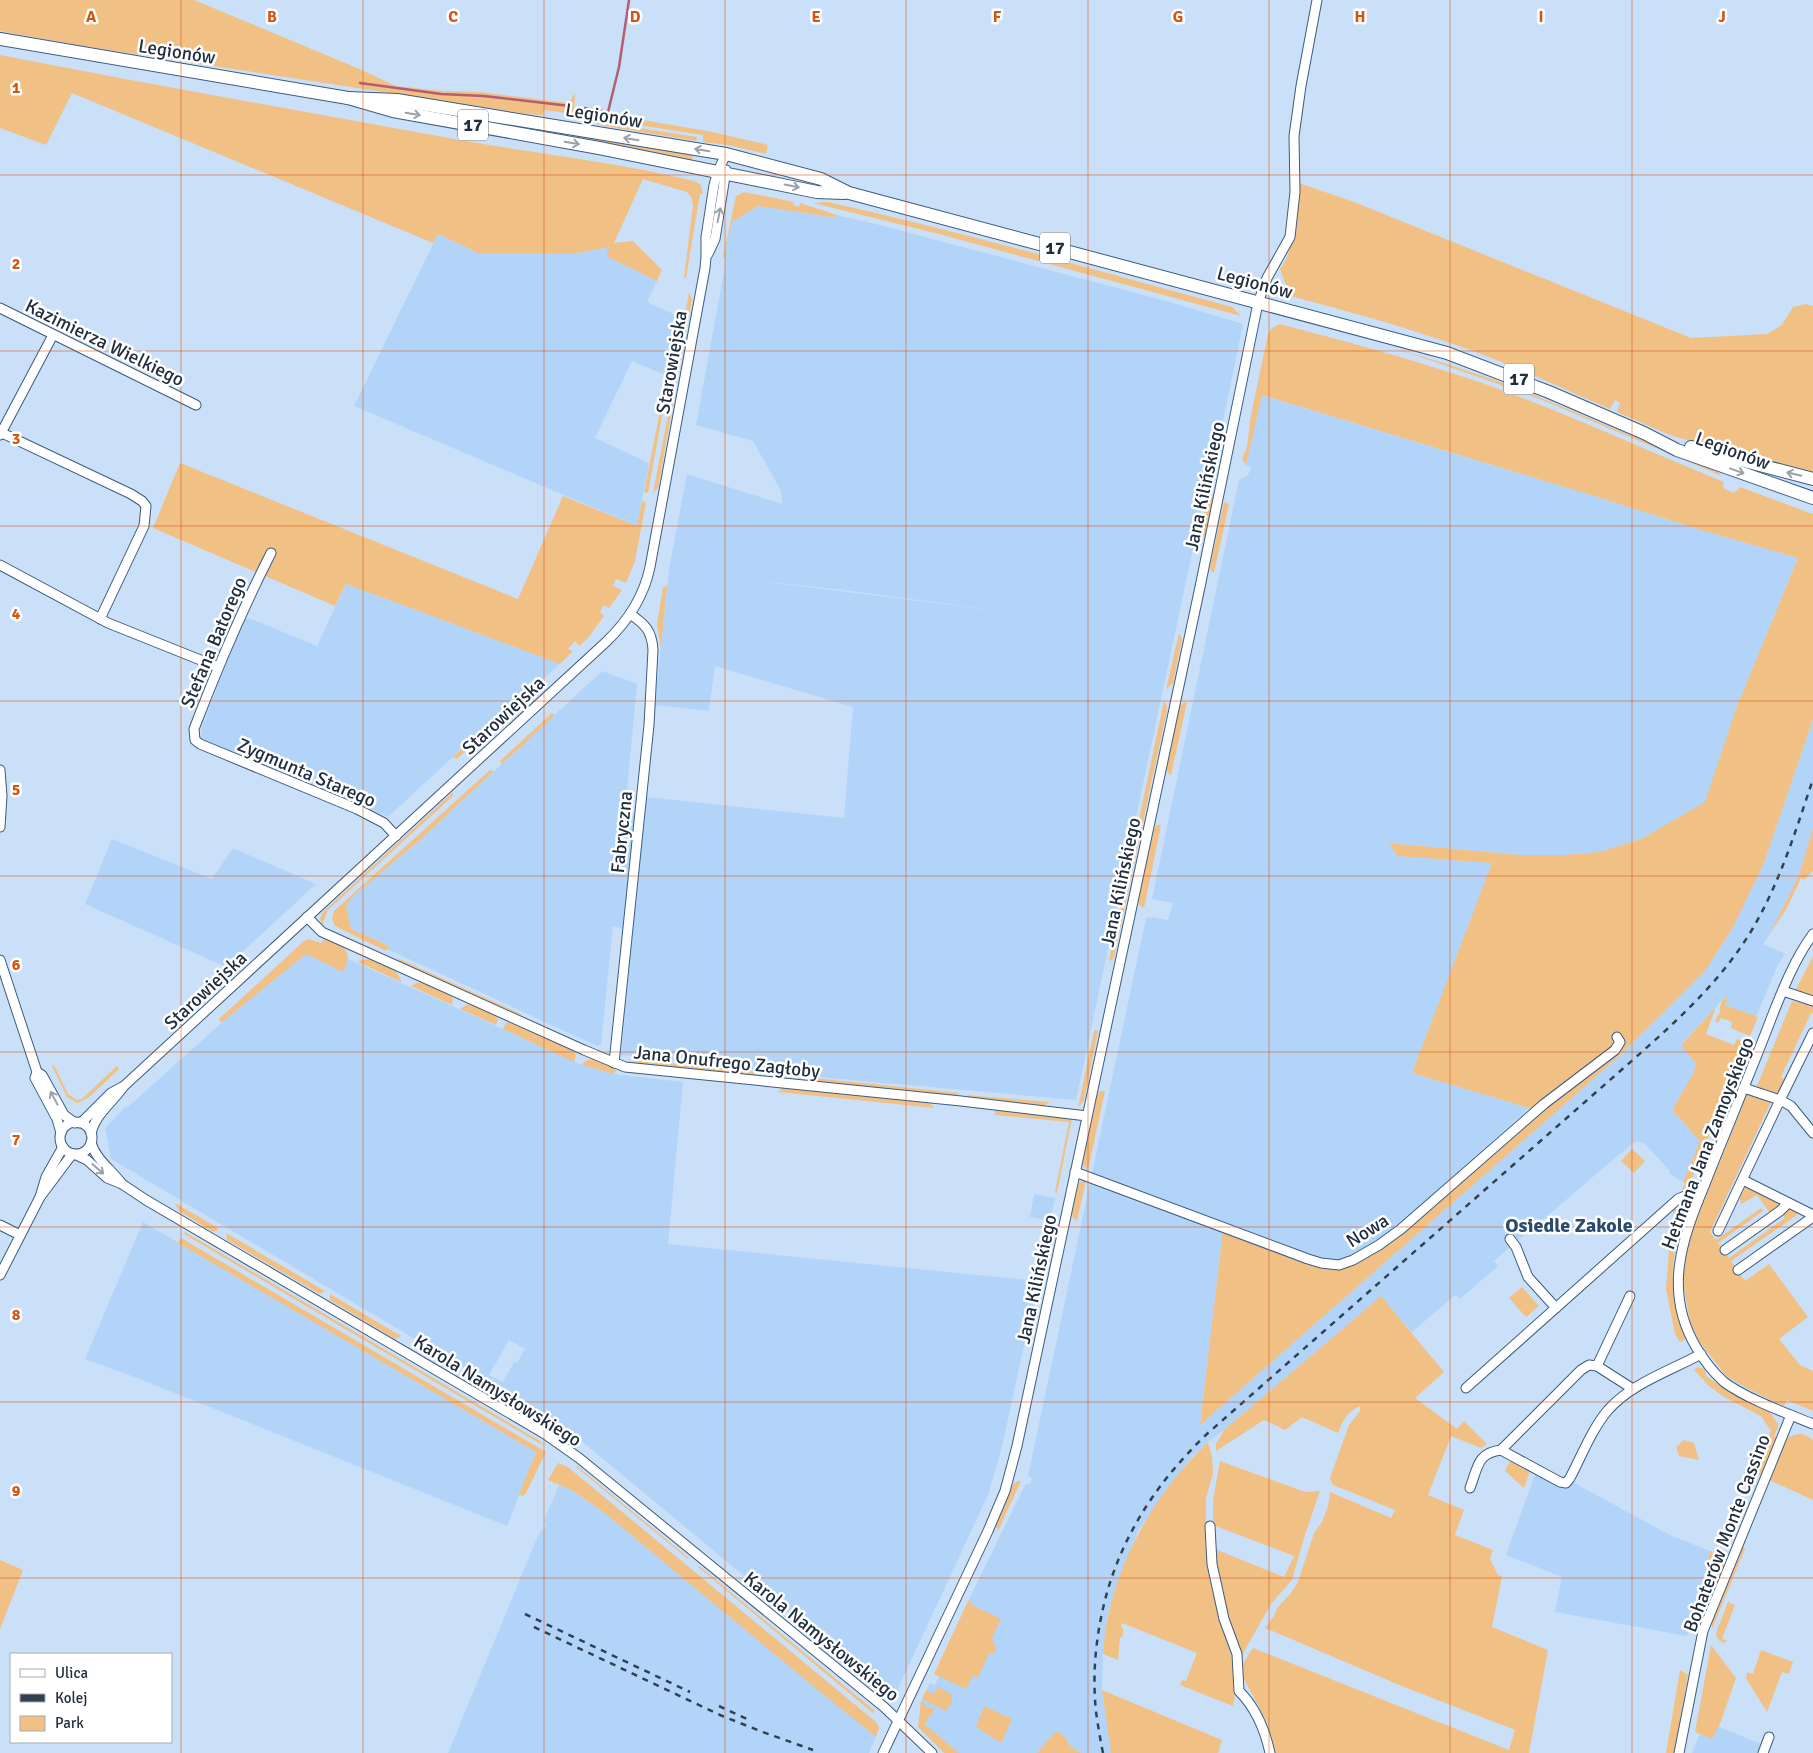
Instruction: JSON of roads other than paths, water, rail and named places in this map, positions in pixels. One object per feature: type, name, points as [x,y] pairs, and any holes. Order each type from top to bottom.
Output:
[{"type":"highway","name":"Legionów","points":[[0,39],[348,98],[394,111],[722,172],[817,192],[849,194],[1425,346],[1538,387],[1644,433],[1687,454],[1813,498]]},
{"type":"highway","name":"Legionów","points":[[348,98],[397,100],[726,154],[821,179],[849,194]]},
{"type":"highway","name":"Legionów","points":[[1644,433],[1813,479]]},
{"type":"street","name":"Jana Kilińskiego","points":[[883,1753],[1005,1491],[1019,1437],[1200,587],[1258,303],[1267,278],[1290,237],[1295,192],[1294,136],[1317,0]]},
{"type":"street","name":"Starowiejska","points":[[91,1138],[96,1119],[116,1098],[124,1086],[606,642],[630,614],[643,590],[650,567],[706,257],[714,239],[726,154]]},
{"type":"street","name":"Kazimierza Wielkiego","points":[[0,308],[196,404]]},
{"type":"street","points":[[53,335],[0,433],[132,494],[146,506],[144,526],[100,619]]},
{"type":"street","name":"Stefana Batorego","points":[[200,744],[195,740],[194,729],[245,604],[271,553]]},
{"type":"street","points":[[0,565],[100,619],[218,667]]},
{"type":"street","name":"Fabryczna","points":[[614,1063],[649,725],[653,650],[652,638],[648,628],[630,614]]},
{"type":"street","name":"Zygmunta Starego","points":[[200,744],[357,809],[381,821],[396,836]]},
{"type":"street","points":[[0,770],[2,796],[0,827]]},
{"type":"street","name":"Jana Onufrego Zagłoby","points":[[308,917],[322,932],[614,1063],[638,1069],[961,1101],[1087,1116]]},
{"type":"street","name":"Hetmana Jana Zamoyskiego","points":[[1813,934],[1799,956],[1783,991],[1698,1201],[1685,1235],[1678,1264],[1681,1308],[1686,1325],[1701,1354],[1713,1371],[1730,1385],[1790,1415],[1813,1424]]},
{"type":"street","points":[[0,960],[37,1072],[36,1078],[57,1119],[62,1146],[74,1154]]},
{"type":"street","points":[[1783,991],[1813,1001]]},
{"type":"street","points":[[1718,1231],[1813,1033]]},
{"type":"street","name":"Nowa","points":[[1075,1172],[1308,1259],[1328,1264],[1339,1264],[1370,1250],[1401,1229],[1544,1104],[1615,1050],[1620,1042],[1618,1037]]},
{"type":"street","points":[[37,1072],[42,1075],[64,1115],[86,1127],[91,1138],[83,1152],[74,1154],[66,1161],[40,1197]]},
{"type":"street","name":"Starowiejska","points":[[77,1123],[84,1120],[111,1093],[124,1086]]},
{"type":"street","points":[[1744,1088],[1780,1100],[1795,1110],[1813,1133]]},
{"type":"street","points":[[61,1133],[66,1126],[77,1123]]},
{"type":"street","name":"Karola Namysłowskiego","points":[[91,1138],[98,1158],[113,1171],[122,1184]]},
{"type":"street","points":[[0,1275],[40,1197],[46,1177],[62,1146]]},
{"type":"street","name":"Karola Namysłowskiego","points":[[74,1154],[87,1160],[107,1178],[122,1184],[146,1200],[560,1444],[898,1720],[932,1753]]},
{"type":"street","points":[[1738,1270],[1813,1216],[1743,1180]]},
{"type":"street","points":[[1466,1388],[1678,1199],[1684,1196],[1698,1201]]},
{"type":"street","points":[[1726,1250],[1780,1211],[1788,1203]]},
{"type":"street","points":[[0,1225],[20,1235]]},
{"type":"street","points":[[1510,1239],[1516,1247],[1528,1277],[1556,1308]]},
{"type":"street","points":[[1596,1366],[1630,1296]]},
{"type":"street","points":[[1470,1488],[1482,1457],[1491,1451],[1501,1450],[1560,1482],[1566,1483],[1603,1418],[1616,1403],[1633,1389],[1701,1354]]},
{"type":"street","points":[[1501,1450],[1581,1370],[1589,1365],[1596,1366],[1633,1389]]},
{"type":"street","name":"Bohaterów Monte Cassino","points":[[1679,1753],[1703,1632],[1790,1415]]},
{"type":"street","points":[[1210,1526],[1212,1564],[1218,1595],[1237,1654],[1238,1691],[1251,1704],[1270,1753]]},
{"type":"street","points":[[1763,1753],[1769,1737]]},
{"type":"waterway","points":[[585,108],[608,112],[619,67],[629,0]]},
{"type":"waterway","points":[[360,83],[441,94],[484,96],[570,106]]},
{"type":"railway","points":[[1103,1753],[1096,1712],[1095,1666],[1101,1619],[1108,1588],[1132,1531],[1147,1505],[1165,1480],[1208,1433],[1635,1058],[1699,998],[1741,947],[1763,910],[1787,855],[1813,779]]},
{"type":"railway","points":[[525,1614],[690,1692]]},
{"type":"railway","points":[[534,1627],[720,1715],[813,1750]]},
{"type":"railway","points":[[719,1706],[749,1720]]},
{"type":"district","name":"Osiedle Zakole","points":[[1569,1225]]}]
